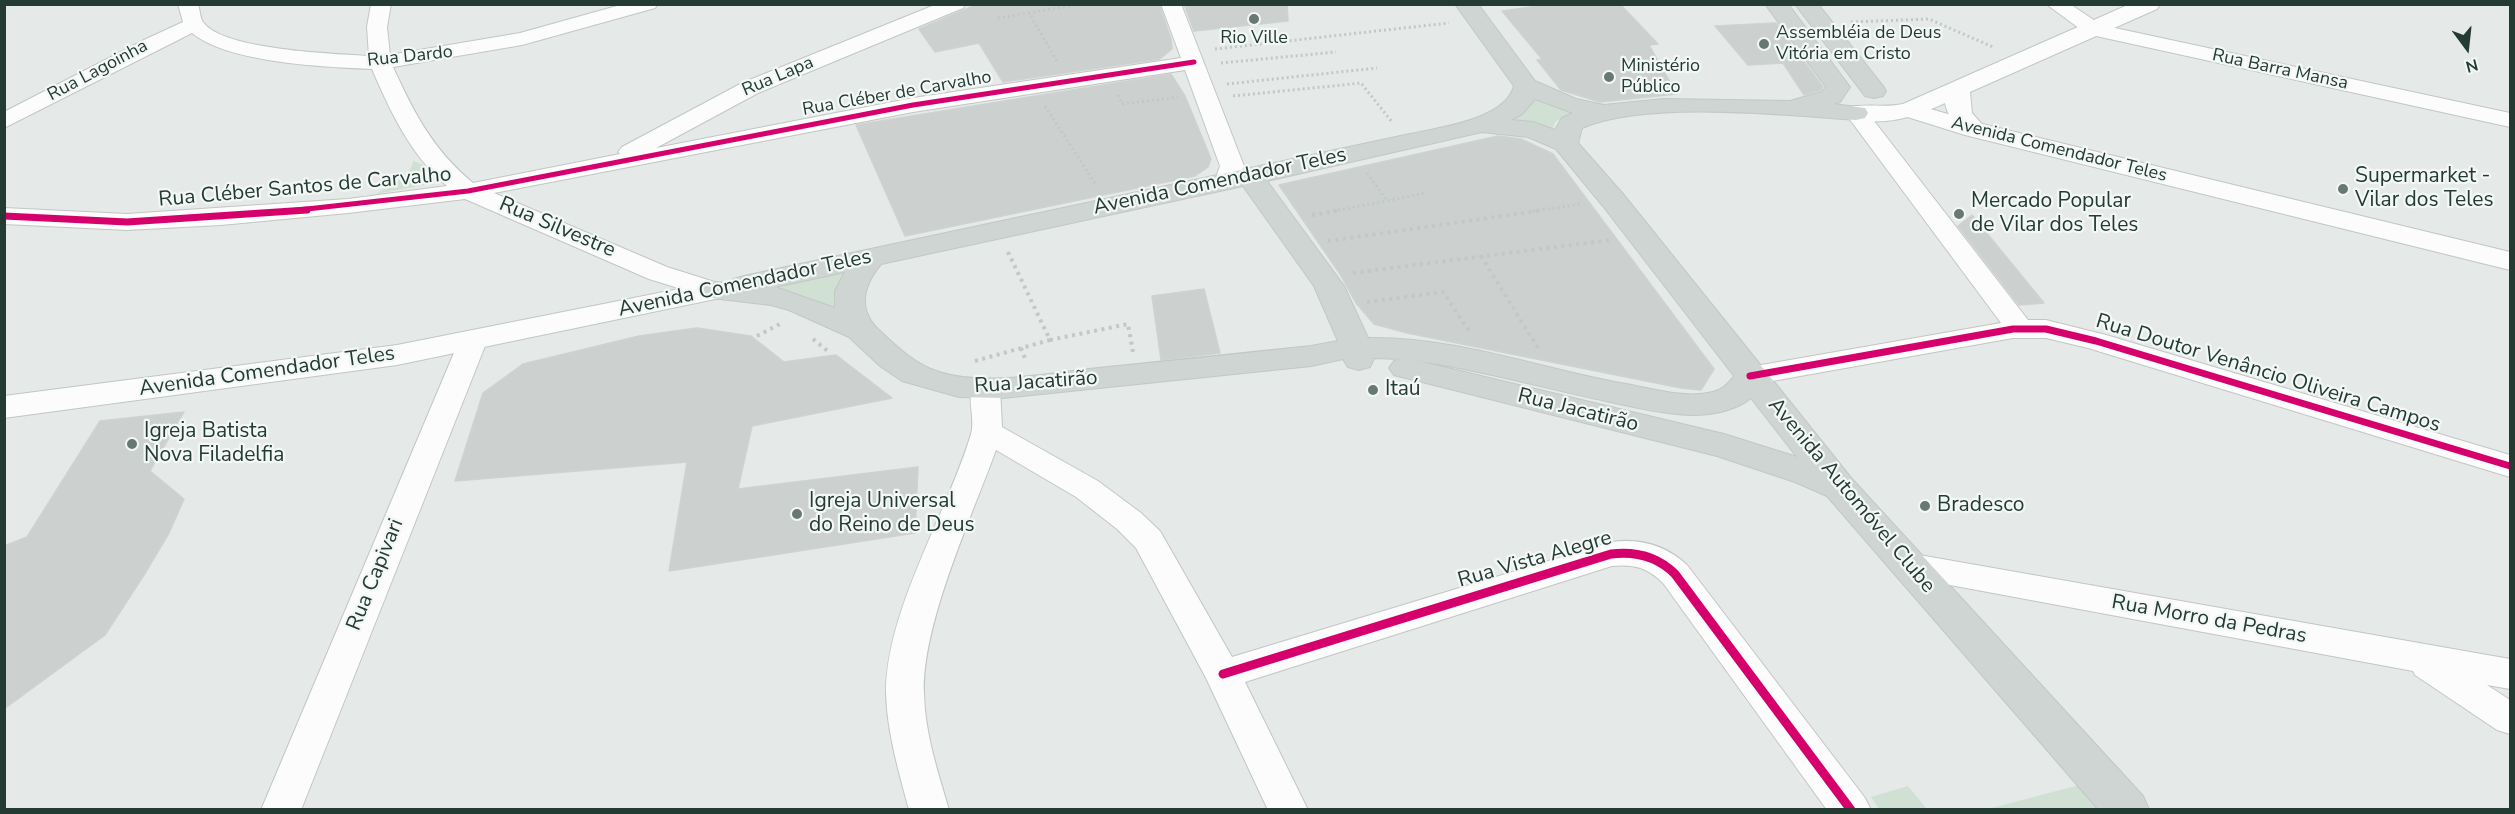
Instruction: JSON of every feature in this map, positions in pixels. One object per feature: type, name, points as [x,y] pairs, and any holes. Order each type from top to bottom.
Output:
[{"type":"main road","points":[[1776,4],[1838,87],[1831,97],[1789,108]]},
{"type":"main road","points":[[1806,4],[1874,91],[1892,104],[1910,110],[1958,92],[2149,4]]},
{"type":"main road","points":[[1472,12],[1527,86]]},
{"type":"main road","name":"Avenida Comendador Teles","points":[[4,407],[272,373],[473,341],[714,291],[1110,205],[1236,174],[1410,142],[1478,124],[1521,105],[1526,98],[1527,86],[1569,105],[1600,111],[1704,106],[1789,108],[1884,115],[1910,110],[1974,130],[2511,261]]},
{"type":"main road","points":[[1958,92],[1956,101],[1959,113],[1974,130]]},
{"type":"main road","name":"Avenida Comendador Teles","points":[[1478,124],[1533,130],[1565,144],[1565,136],[1571,123],[1600,111]]},
{"type":"main road","name":"Avenida Automóvel Clube","points":[[1565,144],[1613,200],[1840,488],[2127,810]]},
{"type":"main road","points":[[1236,174],[1282,221],[1301,245],[1339,305],[1339,354]]},
{"type":"main road","points":[[1236,174],[1315,303],[1339,354]]},
{"type":"main road","points":[[860,330],[851,314],[850,285],[873,256]]},
{"type":"main road","name":"Rua Jacatirão","points":[[714,291],[774,296],[860,330],[897,364],[913,374],[946,386],[985,388],[1048,384],[1339,354],[1419,351],[1669,402],[1703,404],[1721,401],[1745,386],[1750,376]]},
{"type":"main road","name":"Rua Jacatirão","points":[[1339,354],[1393,365],[1673,434],[1774,462],[1840,488]]},
{"type":"main road","points":[[1669,402],[1673,434]]},
{"type":"street","name":"Rua Silvestre","points":[[381,4],[377,27],[380,63],[403,115],[440,168],[468,191],[658,273],[714,291]]},
{"type":"street","name":"Rua Dardo","points":[[191,15],[209,37],[254,50],[300,59],[380,63],[522,39],[648,4]]},
{"type":"street","name":"Rua Lapa","points":[[607,165],[714,105],[750,88],[956,4]]},
{"type":"street","points":[[1171,4],[1236,174]]},
{"type":"street","name":"Rua Barra Mansa","points":[[2056,4],[2094,30],[2511,120]]},
{"type":"street","name":"Rua Lagoinha","points":[[4,121],[153,43],[191,15]]},
{"type":"street","name":"Rua Cléber de Carvalho","points":[[607,165],[913,105],[1032,85],[1108,74],[1199,77]]},
{"type":"street","points":[[1856,114],[2016,324],[2013,329]]},
{"type":"street","name":"Rua Cléber Santos de Carvalho","points":[[4,216],[127,222],[221,217],[348,206],[468,191],[607,165]]},
{"type":"street","name":"Rua Doutor Venâncio Oliveira Campos","points":[[1750,376],[2013,329],[2046,329],[2075,335],[2511,466]]},
{"type":"street","name":"Rua Capivari","points":[[281,810],[473,341]]},
{"type":"street","points":[[929,810],[909,738],[905,693],[909,655],[924,599],[987,432],[985,388]]},
{"type":"street","points":[[987,432],[1087,489],[1135,527],[1154,550],[1223,674],[1288,810]]},
{"type":"street","name":"Rua Vista Alegre","points":[[1223,674],[1611,554],[1645,554],[1658,560],[1675,574],[1851,810]]},
{"type":"street","name":"Rua Morro da Pedras","points":[[1908,566],[2511,674]]},
{"type":"street","points":[[2415,657],[2511,719]]},
{"type":"path","points":[[1042,4],[1044,10]]},
{"type":"path","points":[[998,18],[1079,4]]},
{"type":"path","points":[[1108,74],[1122,104],[1199,77],[1472,12]]},
{"type":"path","points":[[1029,13],[1068,80]]},
{"type":"path","points":[[1821,23],[1929,19],[2024,61]]},
{"type":"path","points":[[1199,77],[1336,52]]},
{"type":"path","points":[[1199,77],[1377,68]]},
{"type":"path","points":[[1199,77],[1361,83],[1410,142]]},
{"type":"path","points":[[1032,85],[1110,205]]},
{"type":"path","points":[[1351,154],[1388,201]]},
{"type":"path","points":[[1282,221],[1424,193]]},
{"type":"path","points":[[1301,245],[1613,200]]},
{"type":"path","points":[[1323,278],[1641,236]]},
{"type":"path","points":[[1008,252],[1050,340]]},
{"type":"path","points":[[1481,256],[1558,380]]},
{"type":"path","points":[[1339,305],[1443,292],[1493,365]]},
{"type":"path","points":[[774,322],[791,328]]},
{"type":"path","points":[[757,336],[781,324]]},
{"type":"path","points":[[1005,353],[1050,340],[1128,324],[1134,356]]},
{"type":"path","points":[[811,337],[829,352]]},
{"type":"green space","points":[[1530,95],[1578,110],[1555,122],[1551,133],[1507,122],[1528,109]]},
{"type":"green space","points":[[413,161],[423,165],[431,172],[434,179],[430,184],[376,194],[404,177]]},
{"type":"green space","points":[[848,270],[841,313],[766,289]]},
{"type":"green space","points":[[2087,783],[2110,810],[1984,810]]},
{"type":"green space","points":[[1908,786],[1927,809],[1879,809],[1871,797]]},
{"type":"building","points":[[978,4],[1159,4],[1171,39],[1172,49],[1160,59],[1003,82],[979,43],[935,52],[919,29]]},
{"type":"building","points":[[1184,4],[1287,4],[1288,21],[1194,31]]},
{"type":"building","points":[[1552,4],[1620,4],[1658,44],[1649,45],[1677,94],[1600,102],[1561,90],[1537,60],[1542,59],[1502,11]]},
{"type":"building","name":"Assembléia de Deus Vitória em Cristo","points":[[1776,23],[1823,87],[1821,90],[1804,95],[1783,63],[1748,65],[1715,26]]},
{"type":"building","points":[[1171,74],[1185,96],[1211,159],[1208,167],[1195,176],[905,236],[856,125]]},
{"type":"building","points":[[1498,136],[1521,139],[1553,154],[1714,369],[1701,390],[1681,388],[1407,333],[1374,324],[1356,303],[1340,274],[1279,185]]},
{"type":"building","points":[[1972,215],[2044,303],[2019,305],[1958,226]]},
{"type":"building","points":[[1204,289],[1220,353],[1161,360],[1152,296]]},
{"type":"building","points":[[697,328],[751,336],[784,362],[836,355],[892,398],[752,426],[738,489],[918,467],[915,533],[669,571],[687,462],[455,481],[483,393],[523,364],[639,336]]},
{"type":"building","points":[[184,412],[150,471],[184,499],[169,533],[144,575],[105,635],[4,709],[4,546],[27,537],[100,421]]},
{"type":"cycle path","points":[[4,216],[127,222],[221,217],[348,206],[468,191],[913,105],[1194,62]]},
{"type":"cycle path","points":[[1750,376],[2013,329],[2046,329],[2096,341],[2510,466]]},
{"type":"cycle path","points":[[1223,674],[1611,554],[1646,555],[1661,562],[1675,574],[1851,810]]},
{"type":"place","name":"Rio Ville","points":[[1254,19]]},
{"type":"place","name":"Assembléia de Deus Vitória em Cristo","points":[[1764,44]]},
{"type":"place","name":"Ministério Público","points":[[1609,77]]},
{"type":"place","name":"Supermarket - Vilar dos Teles","points":[[2343,189]]},
{"type":"place","name":"Mercado Popular de Vilar dos Teles","points":[[1959,214]]},
{"type":"place","name":"Itaú","points":[[1373,390]]},
{"type":"place","name":"Igreja Batista Nova Filadelfia","points":[[132,444]]},
{"type":"place","name":"Bradesco","points":[[1925,506]]},
{"type":"place","name":"Igreja Universal do Reino de Deus","points":[[797,514]]}]
